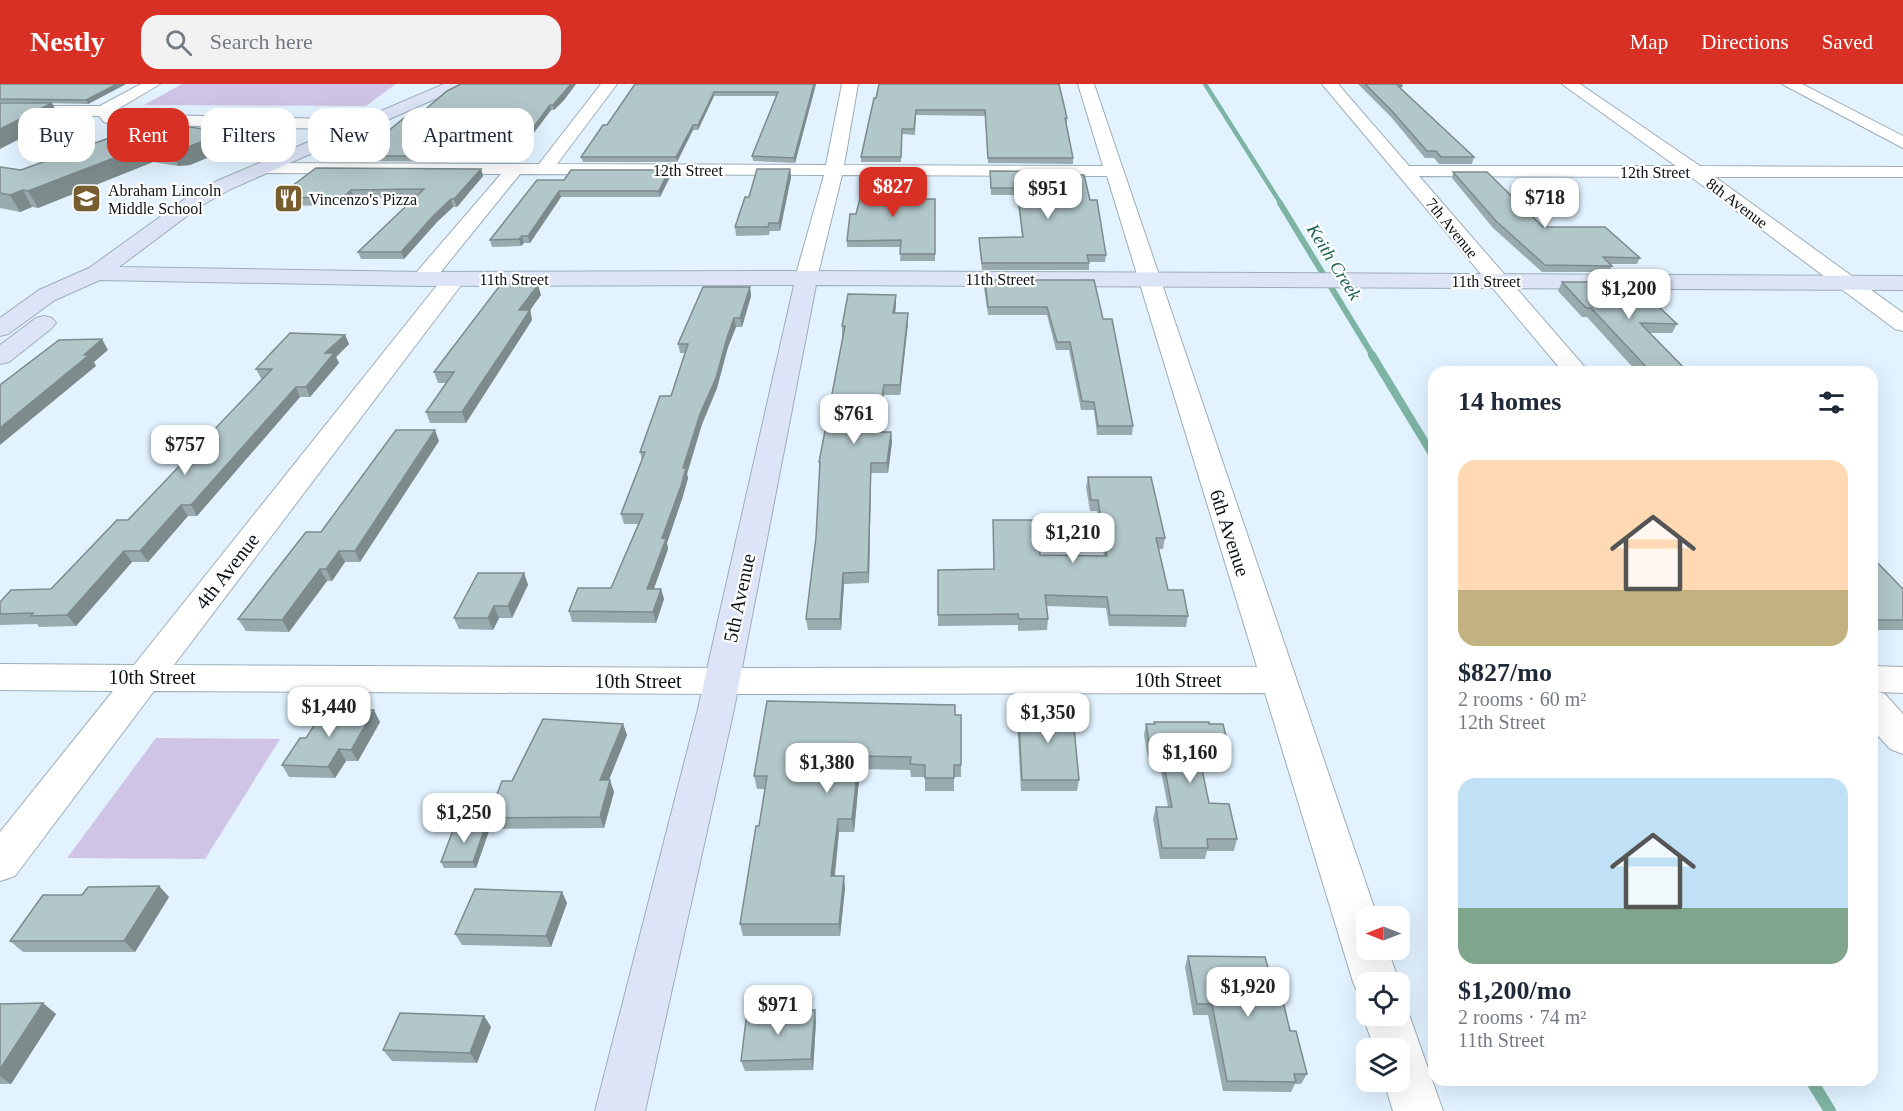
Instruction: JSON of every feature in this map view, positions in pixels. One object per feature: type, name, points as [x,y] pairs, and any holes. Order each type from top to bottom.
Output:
[{"type":"main road","points":[[0,329],[46,295],[97,273],[192,203],[224,185],[457,84]]},
{"type":"main road","points":[[0,357],[83,294],[97,273]]},
{"type":"main road","name":"11th Street","points":[[97,273],[439,279],[1903,282]]},
{"type":"main road","name":"5th Avenue","points":[[620,1111],[722,681],[806,278]]},
{"type":"street","points":[[0,111],[103,111],[152,84]]},
{"type":"street","points":[[544,169],[609,84]]},
{"type":"street","name":"5th Avenue","points":[[806,278],[834,171],[850,84]]},
{"type":"street","name":"6th Avenue","points":[[1086,84],[1373,972]]},
{"type":"street","name":"7th Avenue","points":[[1330,84],[1406,171],[1495,282],[1571,366]]},
{"type":"street","name":"8th Avenue","points":[[1570,84],[1903,324]]},
{"type":"street","points":[[1790,84],[1903,142]]},
{"type":"street","points":[[103,111],[110,119],[308,123]]},
{"type":"street","name":"12th Street","points":[[264,168],[1113,171]]},
{"type":"street","name":"4th Avenue","points":[[0,863],[144,676],[439,279],[515,170]]},
{"type":"street","name":"12th Street","points":[[1406,171],[1903,172]]},
{"type":"street","name":"10th Street","points":[[0,677],[722,681],[1277,680]]},
{"type":"street","points":[[1878,679],[1903,680]]},
{"type":"street","points":[[1878,711],[1903,740]]},
{"type":"street","points":[[1410,1085],[1418,1111]]},
{"type":"shaded area","points":[[182,84],[396,84],[366,106],[144,105]]},
{"type":"shaded area","points":[[156,738],[280,739],[205,859],[67,858]]},
{"type":"building","points":[[0,84],[117,84],[86,100],[0,99]]},
{"type":"building","points":[[461,84],[571,84],[553,105],[550,105],[534,126],[534,108],[427,108],[447,91]]},
{"type":"building","points":[[635,84],[814,84],[794,158],[752,156],[778,92],[714,92],[698,125],[693,125],[676,157],[581,157],[603,125],[607,125]]},
{"type":"building","points":[[879,84],[1059,84],[1073,158],[988,158],[985,110],[916,110],[914,129],[902,129],[901,157],[861,157]]},
{"type":"building","points":[[1365,84],[1401,84],[1402,86],[1398,86],[1474,157],[1441,157],[1436,151],[1427,151]]},
{"type":"building","points":[[0,103],[52,103],[42,108],[18,108],[18,120],[0,129]]},
{"type":"building","points":[[402,120],[402,156],[390,156],[390,130]]},
{"type":"building","points":[[189,127],[201,129],[201,142],[189,147]]},
{"type":"building","points":[[107,139],[107,161],[28,191],[23,190],[10,195],[0,193],[0,167],[21,170],[43,162],[95,162],[95,143]]},
{"type":"building","points":[[316,168],[481,169],[454,199],[451,199],[434,215],[401,252],[358,252],[424,189],[351,190],[343,197],[276,198]]},
{"type":"building","points":[[757,169],[790,169],[779,223],[769,223],[768,227],[735,227],[745,197],[749,197]]},
{"type":"building","points":[[571,170],[669,170],[659,191],[559,191],[528,236],[522,236],[519,239],[490,240],[537,180],[564,180]]},
{"type":"building","points":[[867,171],[892,171],[887,199],[935,199],[935,254],[900,254],[901,240],[847,241],[850,214],[856,214]]},
{"type":"building","points":[[990,171],[1076,172],[1077,175],[1084,175],[1090,200],[1097,200],[1106,255],[1087,255],[1089,263],[982,263],[979,238],[1023,237],[1017,188],[991,188]]},
{"type":"building","points":[[1453,172],[1487,172],[1543,227],[1605,227],[1640,258],[1603,257],[1612,266],[1545,265],[1496,221]]},
{"type":"building","points":[[985,280],[1094,280],[1103,319],[1112,319],[1133,426],[1098,426],[1094,402],[1082,401],[1070,342],[1057,342],[1047,307],[988,307]]},
{"type":"building","points":[[1562,282],[1632,282],[1677,324],[1640,323],[1682,366],[1645,366],[1591,308],[1586,308]]},
{"type":"building","points":[[503,284],[538,285],[519,310],[530,310],[462,412],[426,412],[454,372],[434,372]]},
{"type":"building","points":[[703,287],[750,287],[740,318],[734,318],[716,378],[700,414],[683,468],[686,468],[681,486],[662,538],[666,539],[647,589],[661,589],[653,612],[569,611],[578,588],[611,588],[643,514],[621,514],[645,452],[640,452],[660,396],[671,396],[688,344],[678,344]]},
{"type":"building","points":[[848,294],[896,295],[893,313],[908,313],[900,385],[884,385],[876,432],[891,432],[887,463],[871,463],[868,572],[843,573],[840,619],[806,619],[816,537],[819,462],[845,326],[842,326]]},
{"type":"building","points":[[290,333],[345,335],[325,353],[334,353],[306,387],[296,387],[191,505],[181,505],[140,551],[124,551],[67,615],[0,614],[0,602],[11,590],[51,589],[117,520],[128,520],[272,369],[256,369]]},
{"type":"building","points":[[102,339],[84,355],[89,355],[0,428],[0,385],[59,340]]},
{"type":"building","points":[[396,430],[435,430],[355,551],[339,551],[326,569],[320,569],[282,620],[238,619],[306,532],[321,532]]},
{"type":"building","points":[[1088,477],[1151,477],[1165,538],[1156,538],[1168,590],[1183,590],[1188,616],[1110,615],[1107,597],[1045,595],[1048,619],[1019,619],[1018,614],[938,615],[938,570],[994,569],[993,520],[1038,520],[1040,555],[1107,556],[1098,500],[1091,500]]},
{"type":"building","points":[[1878,563],[1903,589],[1903,620],[1878,620]]},
{"type":"building","points":[[478,573],[524,573],[508,606],[494,606],[488,618],[454,618]]},
{"type":"building","points":[[767,701],[955,705],[955,715],[961,715],[961,765],[954,765],[954,778],[925,778],[925,765],[910,764],[911,757],[859,756],[852,819],[838,819],[831,876],[844,876],[839,924],[740,924],[756,826],[759,826],[767,776],[754,776]]},
{"type":"building","points":[[1018,707],[1072,707],[1079,780],[1022,780]]},
{"type":"building","points":[[325,709],[374,710],[351,750],[339,749],[328,767],[282,765],[300,738],[306,738]]},
{"type":"building","points":[[543,719],[623,724],[600,780],[610,780],[600,817],[488,818],[502,781],[512,781]]},
{"type":"building","points":[[1154,722],[1223,724],[1230,752],[1199,755],[1209,803],[1229,804],[1237,839],[1207,839],[1208,848],[1162,848],[1156,807],[1172,807],[1162,754],[1151,753],[1146,724],[1155,724]]},
{"type":"building","points":[[455,825],[486,825],[473,862],[441,862]]},
{"type":"building","points":[[159,886],[124,941],[10,941],[43,895],[82,895],[88,887]]},
{"type":"building","points":[[475,889],[562,892],[546,936],[455,934]]},
{"type":"building","points":[[1188,956],[1265,957],[1269,971],[1276,971],[1290,1031],[1296,1031],[1307,1074],[1294,1074],[1296,1082],[1227,1081],[1212,1004],[1197,1004]]},
{"type":"building","points":[[43,1003],[0,1069],[0,1004]]},
{"type":"building","points":[[815,1010],[811,1059],[741,1061],[747,1012]]},
{"type":"building","points":[[400,1013],[484,1016],[470,1053],[383,1050]]},
{"type":"waterway","name":"Keith Creek","points":[[1205,84],[1281,204]]},
{"type":"waterway","name":"Keith Creek","points":[[1280,203],[1373,356]]},
{"type":"waterway","name":"Keith Creek","points":[[1372,355],[1428,447]]},
{"type":"waterway","name":"Keith Creek","points":[[1815,1086],[1830,1111]]},
{"type":"place","name":"Abraham Lincoln Middle School","points":[[87,199]]},
{"type":"place","name":"Vincenzo's Pizza","points":[[288,199]]}]
